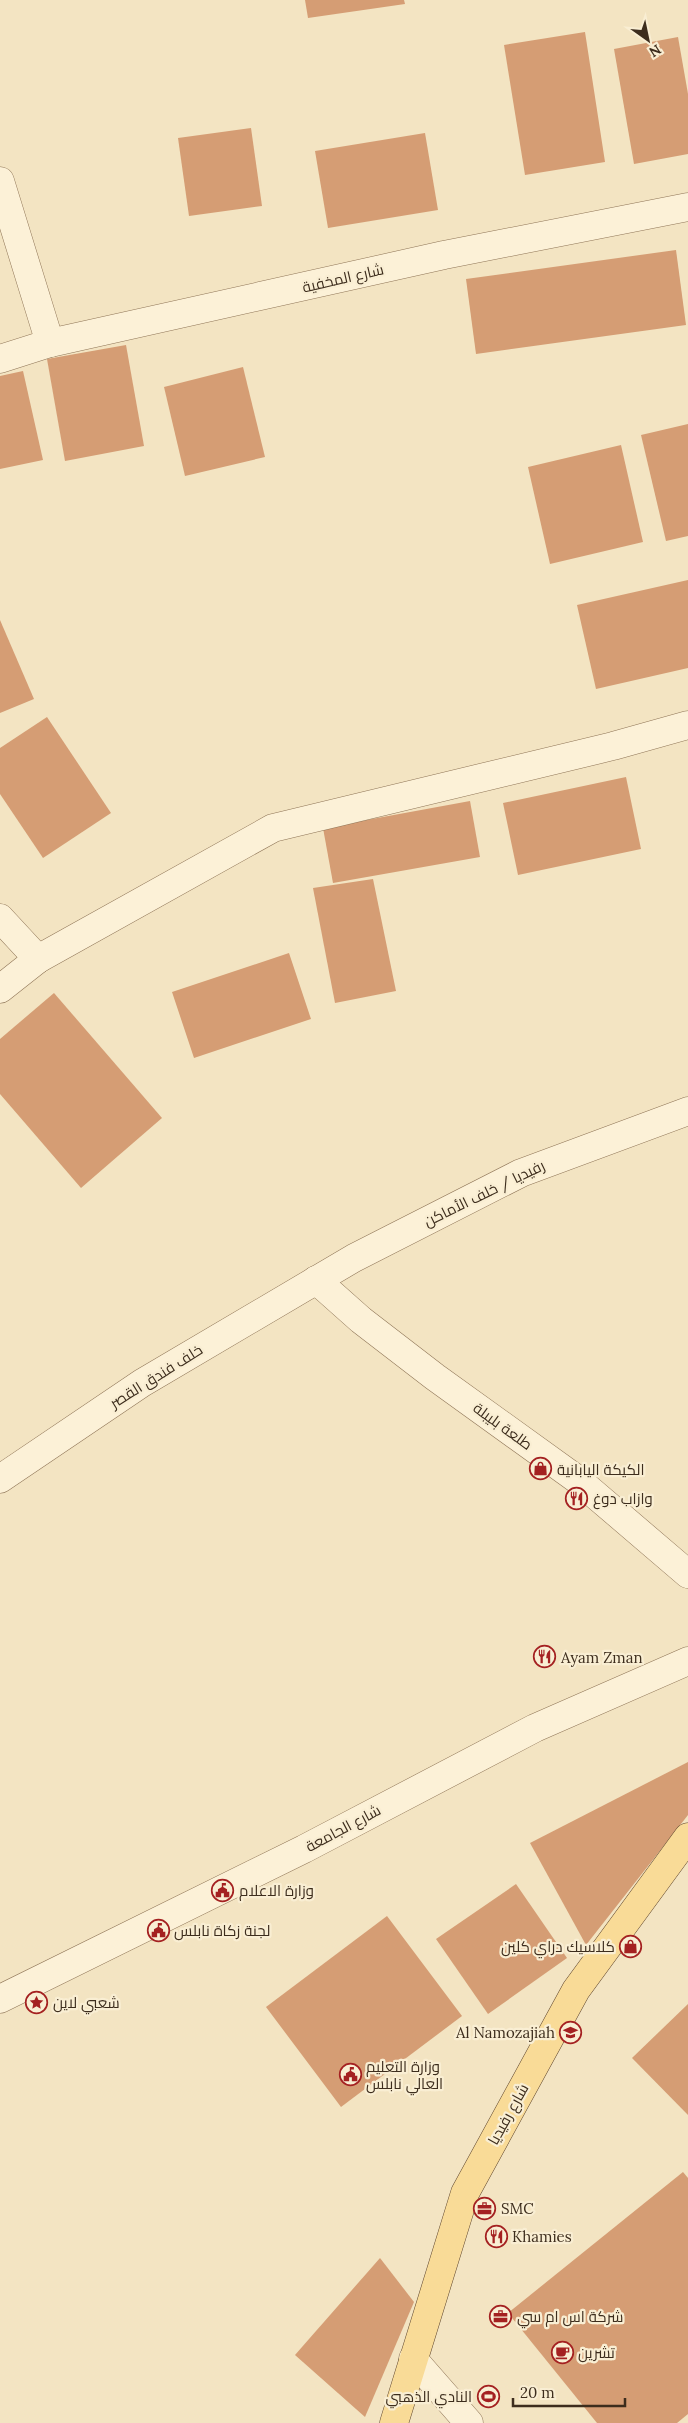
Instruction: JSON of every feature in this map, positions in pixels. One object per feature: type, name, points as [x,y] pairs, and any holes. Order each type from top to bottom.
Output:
[{"type":"main road","name":"شارع رفيديا","points":[[394,2423],[465,2193],[576,1990],[688,1837]]},
{"type":"street","points":[[0,181],[50,343]]},
{"type":"street","name":"شارع المخفية","points":[[0,359],[50,343],[444,255],[688,207]]},
{"type":"street","points":[[0,989],[38,958],[273,828],[613,746],[688,725]]},
{"type":"street","points":[[0,918],[38,958]]},
{"type":"street","name":"رفيديا / خلف الأماكن","points":[[316,1280],[354,1258],[521,1173],[688,1111]]},
{"type":"street","name":"خلف فندق القصر","points":[[0,1479],[142,1383],[316,1280]]},
{"type":"street","name":"طلعة بليبلة","points":[[316,1280],[361,1320],[434,1377],[578,1480],[688,1574]]},
{"type":"street","name":"شارع الجامعة","points":[[0,1998],[304,1849],[535,1728],[688,1662]]},
{"type":"street","points":[[413,2359],[469,2423]]},
{"type":"building","points":[[305,0],[404,0],[405,4],[308,18]]},
{"type":"building","points":[[585,32],[605,162],[525,175],[504,45]]},
{"type":"building","points":[[678,37],[688,94],[688,154],[634,164],[614,49]]},
{"type":"building","points":[[251,128],[262,206],[189,216],[178,138]]},
{"type":"building","points":[[425,133],[438,210],[328,228],[315,151]]},
{"type":"building","points":[[676,250],[686,325],[476,354],[466,279]]},
{"type":"building","points":[[126,345],[144,446],[65,461],[47,359]]},
{"type":"building","points":[[243,367],[265,457],[185,476],[164,387]]},
{"type":"building","points":[[23,371],[43,460],[0,469],[0,376]]},
{"type":"building","points":[[688,424],[688,536],[666,541],[641,435]]},
{"type":"building","points":[[621,445],[643,542],[550,564],[528,467]]},
{"type":"building","points":[[688,580],[688,668],[596,689],[577,605]]},
{"type":"building","points":[[0,620],[34,699],[0,713]]},
{"type":"building","points":[[47,717],[111,813],[43,858],[0,794],[0,748]]},
{"type":"building","points":[[626,777],[641,849],[518,875],[503,803]]},
{"type":"building","points":[[470,801],[480,857],[333,883],[323,828]]},
{"type":"building","points":[[373,879],[396,991],[335,1003],[313,888]]},
{"type":"building","points":[[289,953],[311,1019],[194,1058],[172,992]]},
{"type":"building","points":[[54,993],[162,1118],[81,1188],[0,1094],[0,1039]]},
{"type":"building","points":[[688,1762],[688,1815],[586,1945],[530,1843]]},
{"type":"building","points":[[516,1884],[567,1958],[488,2014],[436,1939]]},
{"type":"building","points":[[387,1916],[462,2016],[341,2107],[266,2007]]},
{"type":"building","points":[[688,2004],[688,2115],[632,2058]]},
{"type":"building","points":[[683,2172],[688,2178],[688,2414],[677,2423],[597,2423],[508,2313]]},
{"type":"building","points":[[380,2258],[414,2302],[365,2417],[295,2355]]},
{"type":"place","name":"الكيكة اليابانية","points":[[541,1469]]},
{"type":"place","name":"وازاب دوغ","points":[[577,1498]]},
{"type":"place","name":"Ayam Zman","points":[[545,1657]]},
{"type":"place","name":"وزارة الاعلام","points":[[223,1890]]},
{"type":"place","name":"لجنة زكاة نابلس","points":[[158,1930]]},
{"type":"place","name":"كلاسيك دراي كلين","points":[[631,1946]]},
{"type":"place","name":"شعبي لاين","points":[[37,2002]]},
{"type":"place","name":"Al Namozajiah","points":[[571,2032]]},
{"type":"place","name":"وزارة التعليم العالي نابلس","points":[[350,2075]]},
{"type":"place","name":"SMC","points":[[485,2208]]},
{"type":"place","name":"Khamies","points":[[496,2236]]},
{"type":"place","name":"شركة اس ام سي","points":[[501,2316]]},
{"type":"place","name":"تشرين","points":[[562,2352]]},
{"type":"place","name":"النادي الذهبي","points":[[488,2396]]}]
